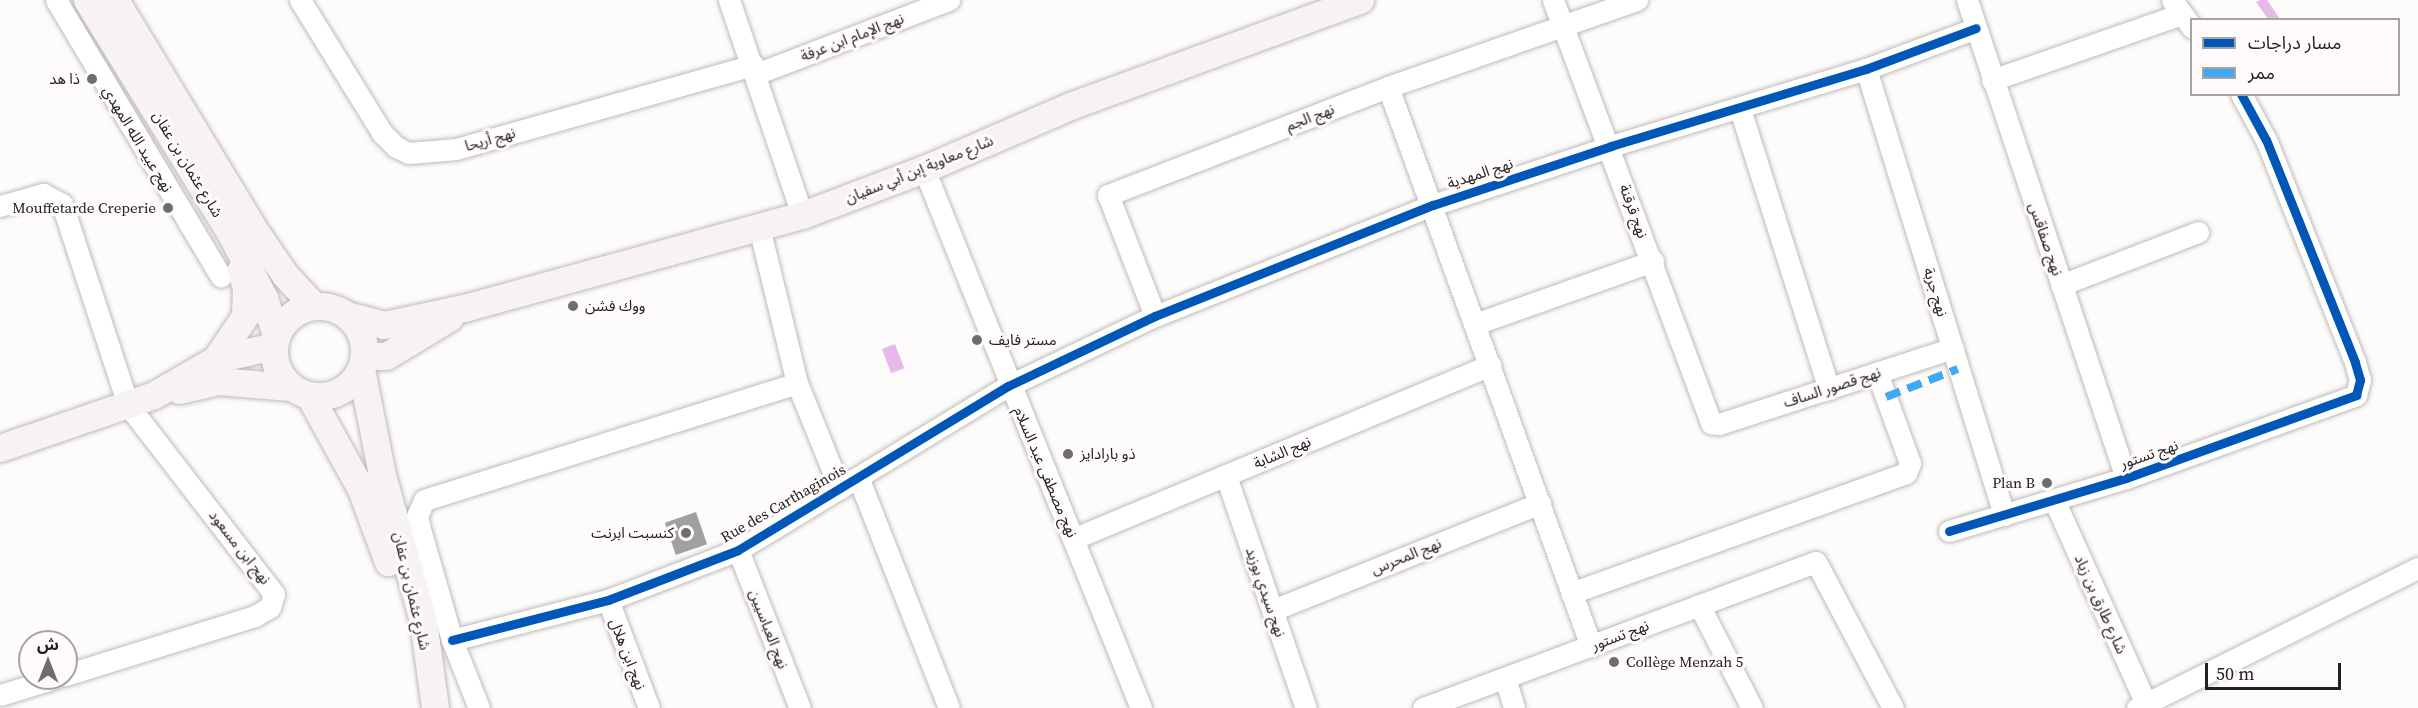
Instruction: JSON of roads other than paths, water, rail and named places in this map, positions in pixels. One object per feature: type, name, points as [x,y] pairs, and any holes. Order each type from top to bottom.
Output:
[{"type":"main road","name":"شارع عثمان بن عفان","points":[[87,0],[231,234],[264,298],[275,341]]},
{"type":"main road","name":"شارع عثمان بن عفان","points":[[115,0],[251,225],[285,275],[314,306]]},
{"type":"main road","name":"شارع معاوية إبن أبي سفيان","points":[[314,306],[384,325],[468,307],[802,215],[924,169],[1070,106],[1360,0]]},
{"type":"main road","points":[[216,359],[245,316],[246,288],[231,234]]},
{"type":"main road","points":[[154,395],[216,359],[275,341],[291,316],[314,306]]},
{"type":"main road","name":"شارع معاوية إبن أبي سفيان","points":[[362,362],[386,356],[468,307]]},
{"type":"main road","points":[[0,448],[154,395],[218,381],[300,391],[322,397],[345,388],[362,362],[361,334],[346,315]]},
{"type":"main road","points":[[275,341],[280,375],[300,391]]},
{"type":"main road","name":"شارع عثمان بن عفان","points":[[362,362],[382,475],[423,621],[435,708]]},
{"type":"main road","name":"شارع عثمان بن عفان","points":[[300,391],[362,489],[381,537],[408,641],[417,708]]},
{"type":"street","name":"نهج عبيد الله المهدي","points":[[56,0],[221,277]]},
{"type":"street","name":"نهج أريحا","points":[[300,0],[382,133],[396,147],[409,153],[424,155],[456,148],[755,70]]},
{"type":"street","points":[[729,0],[755,70],[802,215]]},
{"type":"street","name":"نهج الإمام ابن عرفة","points":[[755,70],[949,0]]},
{"type":"street","name":"نهج قرقنة","points":[[1553,0],[1611,146],[1653,261],[1691,378],[1711,423]]},
{"type":"street","name":"نهج الجم","points":[[1155,316],[1108,195],[1388,87],[1636,0]]},
{"type":"street","name":"نهج صفاقس","points":[[1967,0],[2127,478]]},
{"type":"street","points":[[1992,80],[2182,14]]},
{"type":"street","name":"نهج المهدية","points":[[1008,386],[1155,316],[1432,205],[1611,146],[1740,109],[1866,69],[1976,28]]},
{"type":"street","name":"نهج جربة","points":[[1866,69],[2004,515]]},
{"type":"street","points":[[1388,87],[1591,646]]},
{"type":"street","name":"نهج تستور","points":[[1949,531],[2127,478],[2356,395],[2360,380],[2355,362],[2266,140],[2242,96]]},
{"type":"street","points":[[1740,109],[1829,389]]},
{"type":"street","name":"نهج مصطفى عبد السلام","points":[[924,169],[1008,386],[1075,538],[1141,708]]},
{"type":"street","points":[[0,206],[43,194],[62,204],[68,213],[128,405]]},
{"type":"street","points":[[759,227],[797,383],[840,489]]},
{"type":"street","points":[[2061,285],[2198,232]]},
{"type":"street","points":[[1475,324],[1653,261]]},
{"type":"street","name":"نهج قصور الساف","points":[[1711,423],[1719,424],[1953,348]]},
{"type":"street","name":"نهج الشابة","points":[[1075,538],[1490,365]]},
{"type":"street","points":[[1571,594],[1906,473],[1910,463],[1877,372]]},
{"type":"street","points":[[479,708],[452,640],[417,516],[424,500],[797,383]]},
{"type":"street","name":"Rue des Carthaginois","points":[[452,640],[608,600],[738,550],[1008,386]]},
{"type":"street","name":"نهج ابن مسعود","points":[[78,671],[255,616],[274,601],[273,587],[128,405]]},
{"type":"street","name":"نهج سيدي بوزيد","points":[[1226,476],[1306,708]]},
{"type":"street","points":[[858,477],[949,708]]},
{"type":"street","name":"شارع طارق بن زياد","points":[[2054,501],[2144,707]]},
{"type":"street","name":"نهج المحرس","points":[[1273,610],[1539,503]]},
{"type":"street","name":"نهج العباسيين","points":[[738,550],[800,708]]},
{"type":"street","name":"نهج تستور","points":[[1423,708],[1816,562],[1893,708]]},
{"type":"street","points":[[2144,707],[2418,568]]},
{"type":"street","name":"نهج ابن هلال","points":[[608,600],[649,708]]},
{"type":"street","points":[[1699,605],[1752,708]]},
{"type":"street","points":[[1505,678],[1514,708]]},
{"type":"street","points":[[0,695],[18,689]]},
{"type":"place","name":"ذا هد","points":[[92,79]]},
{"type":"place","name":"Mouffetarde Creperie","points":[[168,208]]},
{"type":"place","name":"ووك فشن","points":[[573,306]]},
{"type":"place","name":"مستر فايف","points":[[977,340]]},
{"type":"place","name":"ذو بارادايز","points":[[1068,454]]},
{"type":"place","name":"Plan B","points":[[2047,483]]},
{"type":"place","name":"كنسبت ابرنت","points":[[686,533]]},
{"type":"place","name":"Collège Menzah 5","points":[[1614,662]]}]
